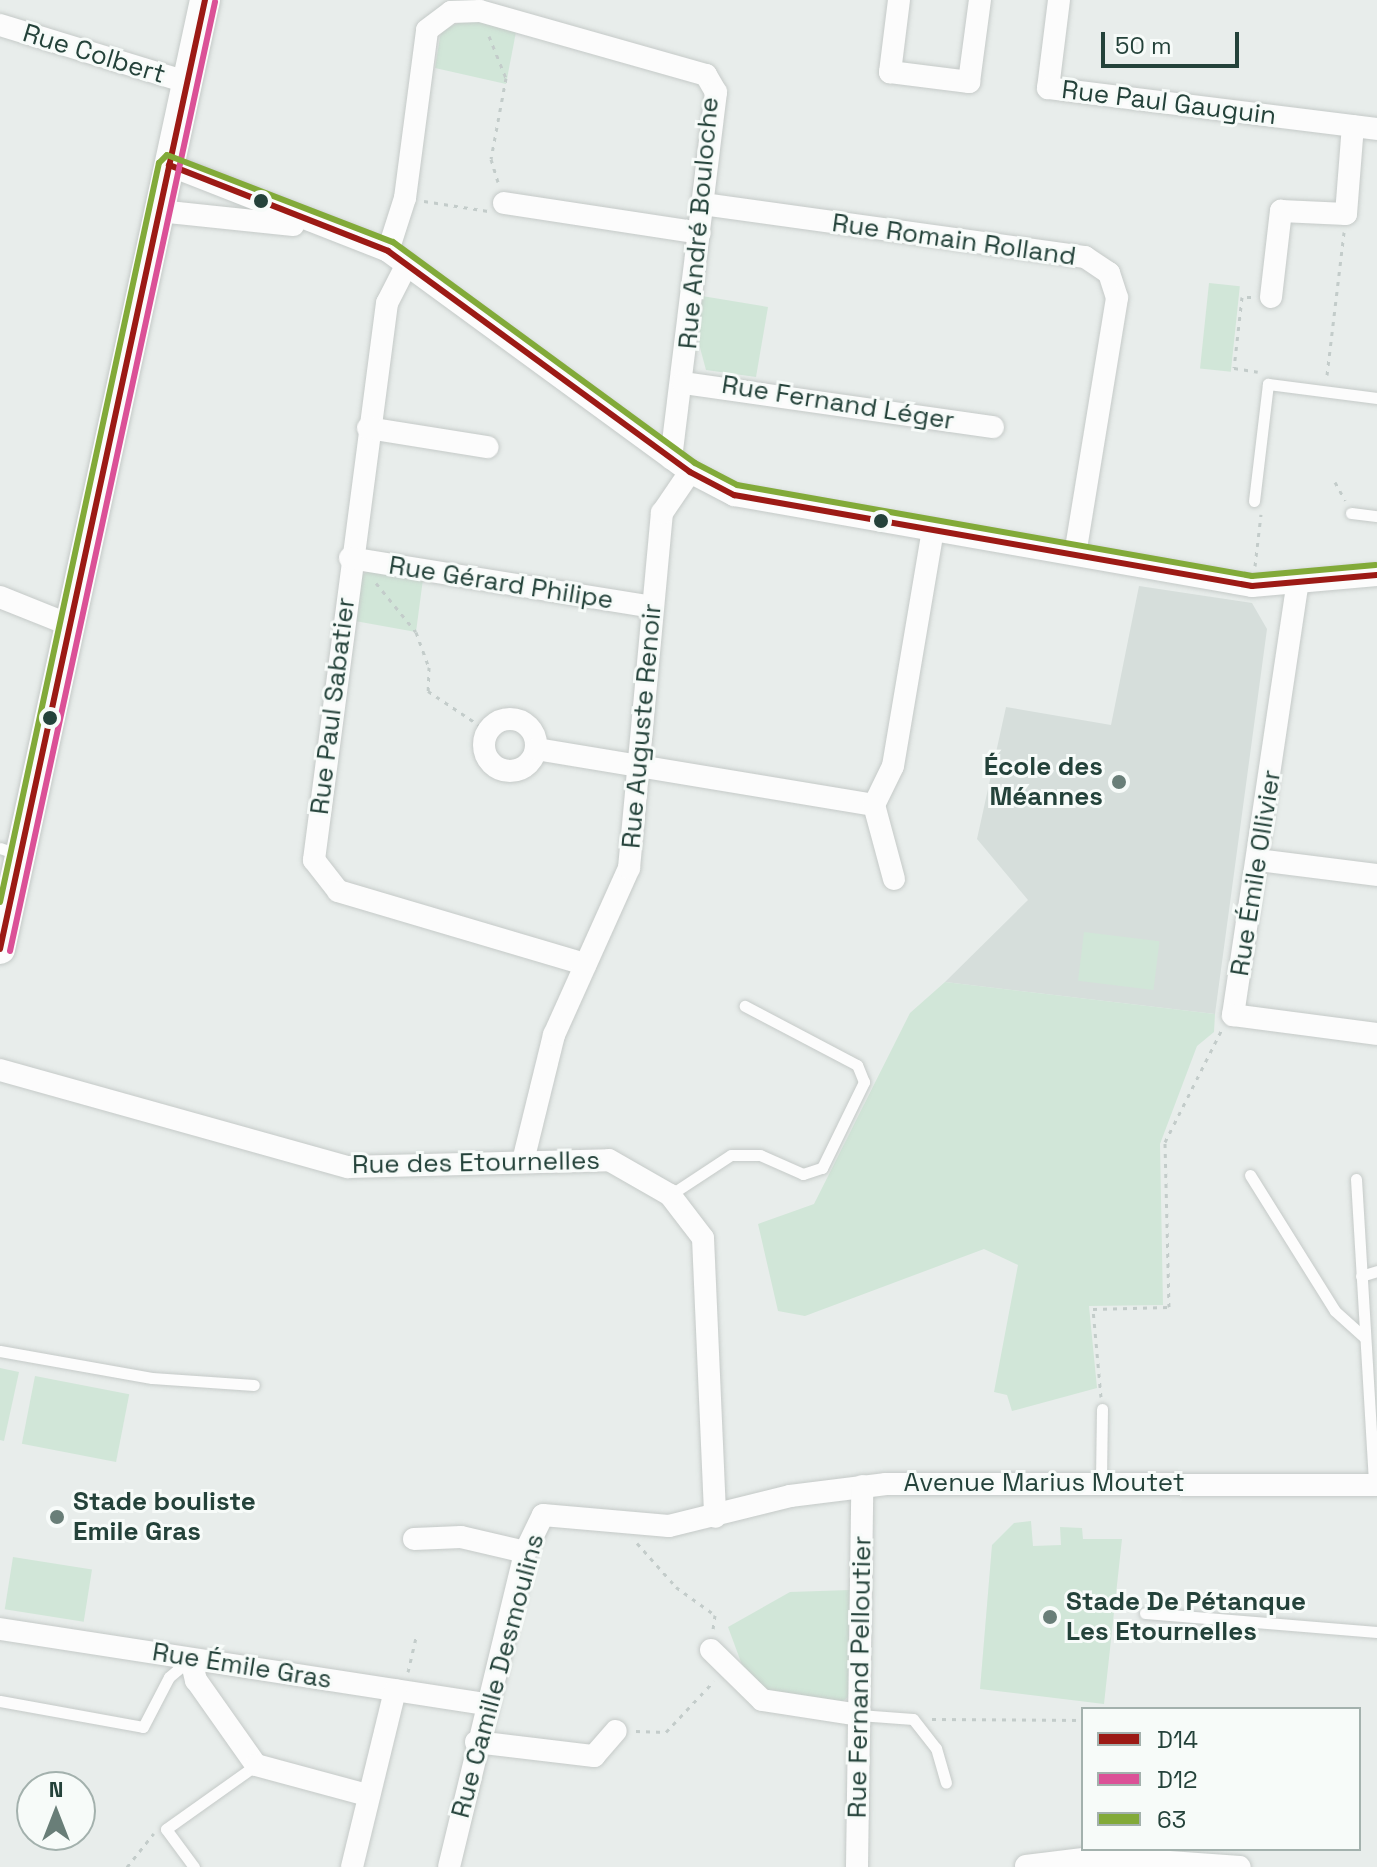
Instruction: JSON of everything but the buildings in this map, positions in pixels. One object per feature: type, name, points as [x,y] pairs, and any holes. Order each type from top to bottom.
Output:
[{"type":"main road","points":[[0,949],[10,852],[70,625],[205,0]]},
{"type":"street","points":[[899,0],[890,72],[969,82],[980,0]]},
{"type":"street","name":"Rue Paul Gauguin","points":[[1059,0],[1048,88],[1377,129]]},
{"type":"street","name":"Rue André Bouloche","points":[[397,257],[427,30],[451,12],[480,11],[706,75],[716,92],[683,383],[671,458]]},
{"type":"street","name":"Rue Colbert","points":[[0,25],[187,82]]},
{"type":"street","points":[[1271,297],[1281,211],[1346,214],[1353,126]]},
{"type":"street","points":[[169,165],[207,186],[397,257],[690,472],[734,495],[1252,586],[1297,587],[1377,575]]},
{"type":"street","points":[[201,216],[207,186]]},
{"type":"street","points":[[504,203],[700,233]]},
{"type":"street","name":"Rue Romain Rolland","points":[[703,204],[1085,257],[1109,273],[1117,298],[1075,554]]},
{"type":"street","points":[[159,211],[311,226]]},
{"type":"street","name":"Rue Paul Sabatier","points":[[397,257],[387,303],[350,558],[314,860],[338,891],[585,964]]},
{"type":"street","name":"Rue Fernand Léger","points":[[683,383],[993,427]]},
{"type":"street","points":[[368,428],[487,447]]},
{"type":"street","name":"Rue Auguste Renoir","points":[[523,1161],[554,1035],[629,868],[662,513],[690,472]]},
{"type":"street","points":[[894,879],[874,805],[893,766],[933,530]]},
{"type":"street","name":"Rue Gérard Philipe","points":[[350,558],[652,607]]},
{"type":"street","name":"Rue Émile Ollivier","points":[[1297,587],[1233,1015],[1377,1034]]},
{"type":"street","points":[[0,597],[70,625]]},
{"type":"street","points":[[504,720],[524,723],[536,749],[526,766],[497,767],[485,751],[488,731],[504,720]]},
{"type":"street","points":[[536,749],[874,805]]},
{"type":"street","points":[[1258,860],[1377,875]]},
{"type":"street","name":"Rue des Etournelles","points":[[0,1070],[348,1167],[609,1160],[670,1195],[703,1238],[715,1517]]},
{"type":"street","name":"Avenue Marius Moutet","points":[[715,1517],[862,1486],[1101,1480],[1375,1485]]},
{"type":"street","name":"Rue Fernand Pelloutier","points":[[857,1867],[862,1486]]},
{"type":"street","name":"Rue Camille Desmoulins","points":[[449,1867],[484,1704],[525,1552],[543,1515],[669,1526],[715,1517]]},
{"type":"street","points":[[414,1539],[461,1537],[525,1552]]},
{"type":"street","name":"Rue Émile Gras","points":[[0,1629],[484,1704]]},
{"type":"street","points":[[711,1650],[762,1700],[859,1715]]},
{"type":"street","points":[[191,1659],[196,1680],[256,1765],[367,1795]]},
{"type":"street","points":[[352,1867],[367,1795],[399,1690]]},
{"type":"street","points":[[476,1742],[594,1756],[616,1731]]},
{"type":"street","points":[[1026,1866],[1099,1853],[1240,1867]]},
{"type":"lane","points":[[1254,501],[1268,384],[1377,398]]},
{"type":"lane","points":[[1351,513],[1377,516]]},
{"type":"lane","points":[[670,1195],[731,1155],[760,1155],[803,1174],[822,1168],[864,1082],[857,1065],[745,1006]]},
{"type":"lane","points":[[1250,1175],[1335,1311],[1365,1338]]},
{"type":"lane","points":[[1356,1179],[1375,1485]]},
{"type":"lane","points":[[1361,1276],[1377,1271]]},
{"type":"lane","points":[[0,1351],[152,1378],[254,1385]]},
{"type":"lane","points":[[1101,1480],[1102,1409]]},
{"type":"lane","points":[[1145,1613],[1377,1632]]},
{"type":"lane","points":[[0,1701],[143,1727],[169,1677],[191,1659]]},
{"type":"lane","points":[[859,1715],[913,1719],[936,1748],[946,1783]]},
{"type":"lane","points":[[194,1867],[166,1829],[256,1765]]},
{"type":"path","points":[[405,198],[487,211],[504,203],[491,159],[506,78],[480,11]]},
{"type":"path","points":[[1325,391],[1346,214]]},
{"type":"path","points":[[1268,384],[1264,373],[1234,368],[1242,297],[1271,297]]},
{"type":"path","points":[[1335,482],[1351,513]]},
{"type":"path","points":[[1252,586],[1261,515],[1254,501]]},
{"type":"path","points":[[350,558],[416,632],[429,667],[428,691],[488,731]]},
{"type":"path","points":[[1102,1409],[1093,1309],[1169,1307],[1165,1142],[1208,1047],[1233,1015]]},
{"type":"path","points":[[616,1520],[676,1587],[715,1615],[711,1650]]},
{"type":"path","points":[[399,1690],[416,1638]]},
{"type":"path","points":[[616,1731],[666,1732],[727,1668]]},
{"type":"path","points":[[913,1719],[1081,1720]]},
{"type":"path","points":[[127,1867],[149,1835],[166,1829]]},
{"type":"shaded area","name":"École des Méannes","points":[[1139,586],[1252,603],[1267,629],[1215,1014],[945,982],[1028,900],[977,839],[1006,707],[1111,725]]},
{"type":"green space","points":[[467,19],[516,32],[506,84],[435,68],[441,31]]},
{"type":"green space","points":[[1209,283],[1240,286],[1231,372],[1200,369]]},
{"type":"green space","points":[[702,296],[768,307],[756,377],[706,370],[699,344]]},
{"type":"green space","points":[[371,570],[423,579],[416,632],[355,621],[360,576]]},
{"type":"green space","points":[[1084,932],[1159,941],[1153,990],[1078,981]]},
{"type":"green space","points":[[945,982],[1215,1014],[1214,1032],[1197,1046],[1160,1144],[1163,1305],[1089,1306],[1097,1388],[1012,1411],[1007,1395],[994,1392],[1018,1265],[984,1249],[805,1316],[778,1311],[758,1224],[814,1204],[910,1013]]},
{"type":"green space","points":[[0,1368],[19,1372],[4,1441],[0,1440]]},
{"type":"green space","points":[[35,1376],[129,1394],[116,1462],[22,1444]]},
{"type":"green space","name":"Stade De Pétanque Les Etournelles","points":[[1031,1521],[1033,1546],[1061,1545],[1060,1527],[1082,1528],[1083,1539],[1122,1539],[1104,1704],[980,1689],[992,1545],[1014,1523]]},
{"type":"green space","points":[[13,1557],[92,1570],[84,1622],[5,1609]]},
{"type":"green space","points":[[850,1590],[856,1690],[841,1703],[775,1697],[745,1673],[728,1627],[790,1592]]},
{"type":"transit line","name":"D14","points":[[0,949],[205,0]]},
{"type":"transit line","name":"D12","points":[[10,951],[215,2]]},
{"type":"transit line","name":"63","points":[[0,902],[159,163],[167,155],[393,242],[695,463],[737,485],[1252,576],[1376,565]]},
{"type":"transit line","name":"D14","points":[[169,165],[388,251],[690,472],[734,495],[1252,586],[1377,575]]},
{"type":"place","name":"École des Méannes","points":[[1119,782]]},
{"type":"place","name":"Stade bouliste Emile Gras","points":[[57,1517]]},
{"type":"place","name":"Stade De Pétanque Les Etournelles","points":[[1050,1617]]}]
